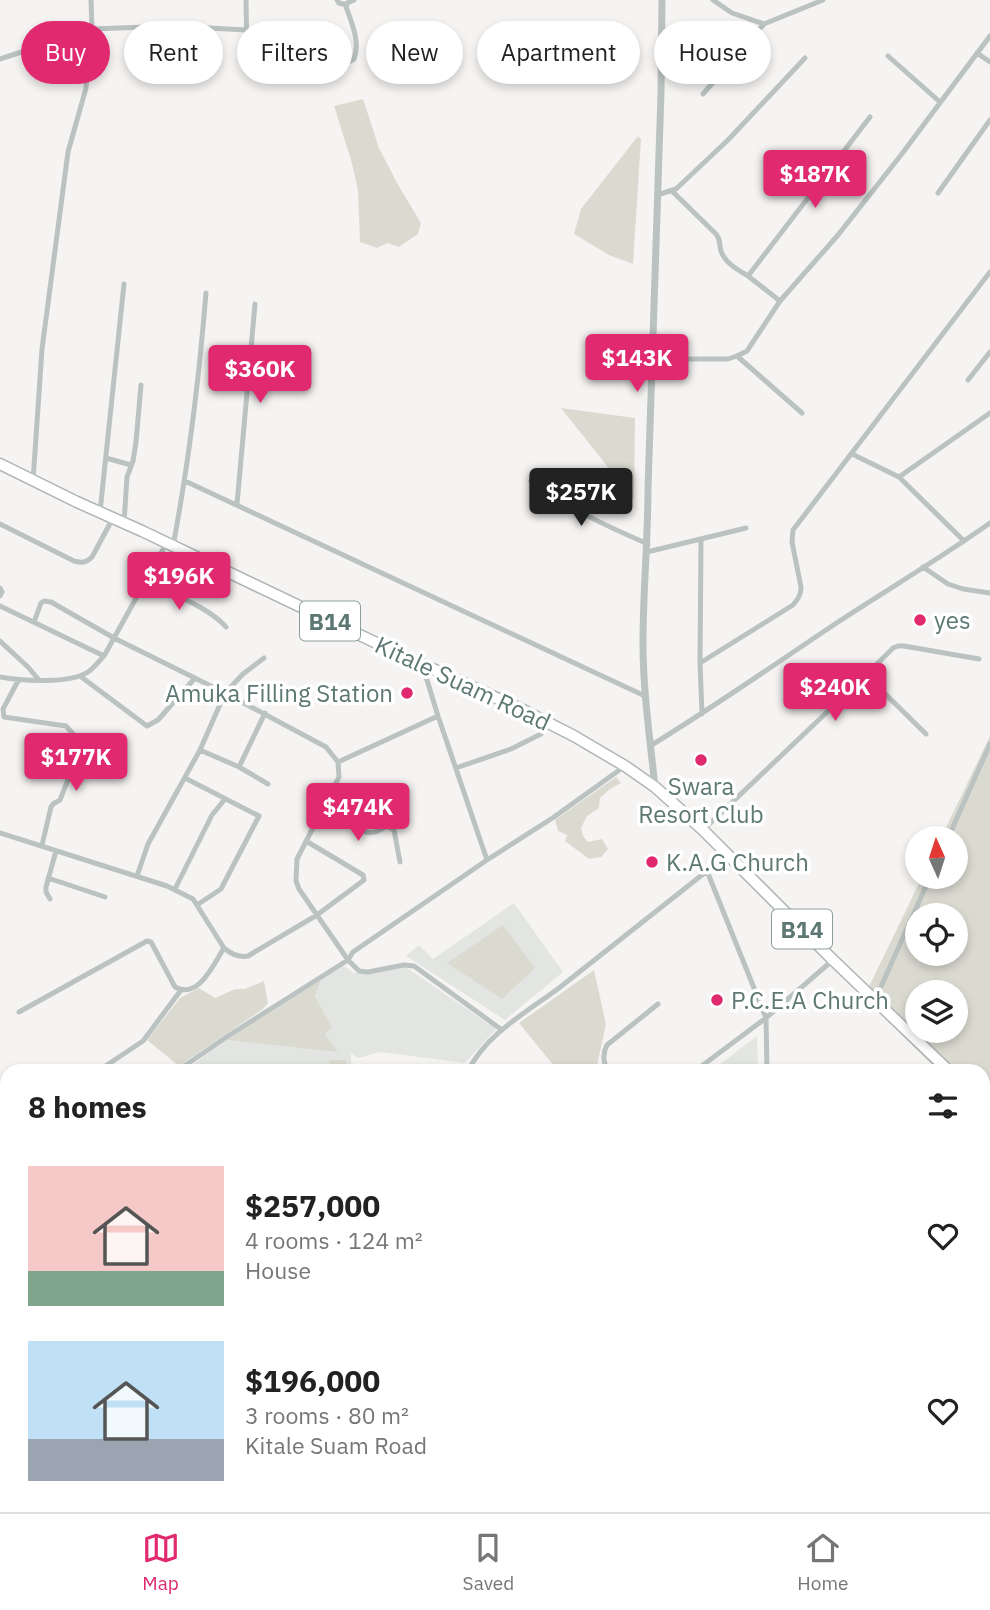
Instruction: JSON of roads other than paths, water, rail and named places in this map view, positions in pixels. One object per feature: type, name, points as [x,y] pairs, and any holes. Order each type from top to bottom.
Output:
[{"type":"highway","name":"Kitale Suam Road","points":[[0,464],[549,723],[625,766],[655,787]]},
{"type":"highway","name":"B14","points":[[655,787],[703,830],[942,1064]]},
{"type":"street","points":[[91,0],[92,21]]},
{"type":"street","points":[[246,0],[246,21]]},
{"type":"street","points":[[337,0],[339,3],[347,5],[345,4],[355,0]]},
{"type":"street","points":[[655,787],[645,696],[643,644],[662,0]]},
{"type":"street","points":[[713,0],[732,13],[755,21]]},
{"type":"street","points":[[771,21],[823,0]]},
{"type":"street","points":[[345,4],[351,21]]},
{"type":"street","points":[[352,23],[356,52],[352,60]]},
{"type":"street","points":[[110,28],[172,26],[237,30]]},
{"type":"street","points":[[652,359],[728,359],[747,351],[780,300],[838,234],[990,36]]},
{"type":"street","points":[[0,59],[21,52]]},
{"type":"street","points":[[977,53],[990,62]]},
{"type":"street","points":[[888,56],[940,102]]},
{"type":"street","points":[[657,195],[676,189],[805,58]]},
{"type":"street","points":[[33,481],[42,349],[68,152],[86,84]]},
{"type":"street","points":[[703,94],[712,84]]},
{"type":"street","points":[[748,276],[870,117]]},
{"type":"street","points":[[938,193],[990,120]]},
{"type":"street","points":[[672,191],[716,234],[724,256],[734,267],[780,300]]},
{"type":"street","points":[[700,663],[793,605],[798,599],[801,587],[792,542],[793,530],[990,272]]},
{"type":"street","points":[[100,512],[124,284]]},
{"type":"street","points":[[0,677],[18,681],[39,680],[80,676],[89,671],[104,656],[145,581],[170,545],[185,481],[197,393],[206,293]]},
{"type":"street","points":[[237,504],[255,304]]},
{"type":"street","points":[[968,380],[990,352]]},
{"type":"street","points":[[737,356],[802,413]]},
{"type":"street","points":[[124,523],[127,477],[136,442],[141,385]]},
{"type":"street","points":[[899,477],[989,417]]},
{"type":"street","points":[[852,454],[899,477],[964,541]]},
{"type":"street","points":[[106,458],[131,465]]},
{"type":"street","points":[[185,481],[645,696]]},
{"type":"street","points":[[531,481],[581,513],[647,548],[701,540],[746,528]]},
{"type":"street","points":[[0,524],[82,563],[93,557],[113,518]]},
{"type":"street","points":[[650,746],[990,523]]},
{"type":"street","points":[[701,540],[702,714]]},
{"type":"street","points":[[923,568],[948,584],[990,593]]},
{"type":"street","points":[[145,581],[202,609],[226,626]]},
{"type":"street","points":[[0,588],[0,596]]},
{"type":"street","points":[[34,622],[41,603],[51,601],[114,638],[322,743],[338,762],[339,777],[297,859],[296,881],[299,889],[348,960],[359,971],[414,966],[502,1030]]},
{"type":"street","points":[[0,606],[104,656]]},
{"type":"street","points":[[0,641],[39,680]]},
{"type":"street","points":[[703,830],[866,676],[887,652],[898,646],[979,659]]},
{"type":"street","points":[[137,876],[148,845],[200,750],[225,692],[264,658]]},
{"type":"street","points":[[422,663],[487,860]]},
{"type":"street","points":[[80,676],[147,726],[158,720],[195,678]]},
{"type":"street","points":[[866,676],[926,734]]},
{"type":"street","points":[[18,681],[1,709],[4,717],[66,726],[75,736],[79,747],[60,800],[51,807],[42,845]]},
{"type":"street","points":[[239,766],[265,713]]},
{"type":"street","points":[[338,762],[438,716]]},
{"type":"street","points":[[456,768],[511,749],[541,734],[549,723]]},
{"type":"street","points":[[953,826],[990,744]]},
{"type":"street","points":[[200,750],[239,766],[268,784]]},
{"type":"street","points":[[187,1064],[348,960],[353,952],[566,809],[625,766]]},
{"type":"street","points":[[185,778],[259,816],[221,889],[197,905]]},
{"type":"street","points":[[175,889],[212,815],[225,799]]},
{"type":"street","points":[[323,809],[365,832],[378,832],[387,826],[394,830],[401,862]]},
{"type":"street","points":[[0,833],[137,876],[187,895],[193,899],[224,948],[238,957],[248,956],[317,915],[362,883],[365,878],[306,841]]},
{"type":"street","points":[[50,899],[46,892],[56,851]]},
{"type":"street","points":[[471,1064],[502,1030],[728,856]]},
{"type":"street","points":[[707,871],[766,1018],[767,1064]]},
{"type":"street","points":[[48,878],[105,897]]},
{"type":"street","points":[[876,1000],[925,889]]},
{"type":"street","points":[[19,1012],[147,941],[153,945],[175,987],[181,990],[194,988],[202,981],[224,948]]},
{"type":"street","points":[[704,1064],[766,1018],[833,960]]},
{"type":"street","points":[[108,1064],[143,1041],[181,990]]},
{"type":"street","points":[[605,1064],[603,1059],[607,1045],[658,1004]]},
{"type":"place","name":"yes","points":[[920,620]]},
{"type":"place","name":"Amuka Filling Station","points":[[407,693]]},
{"type":"place","name":"Swara Resort Club","points":[[701,760]]},
{"type":"place","name":"K.A.G Church","points":[[652,862]]},
{"type":"place","name":"P.C.E.A Church","points":[[717,1000]]}]
